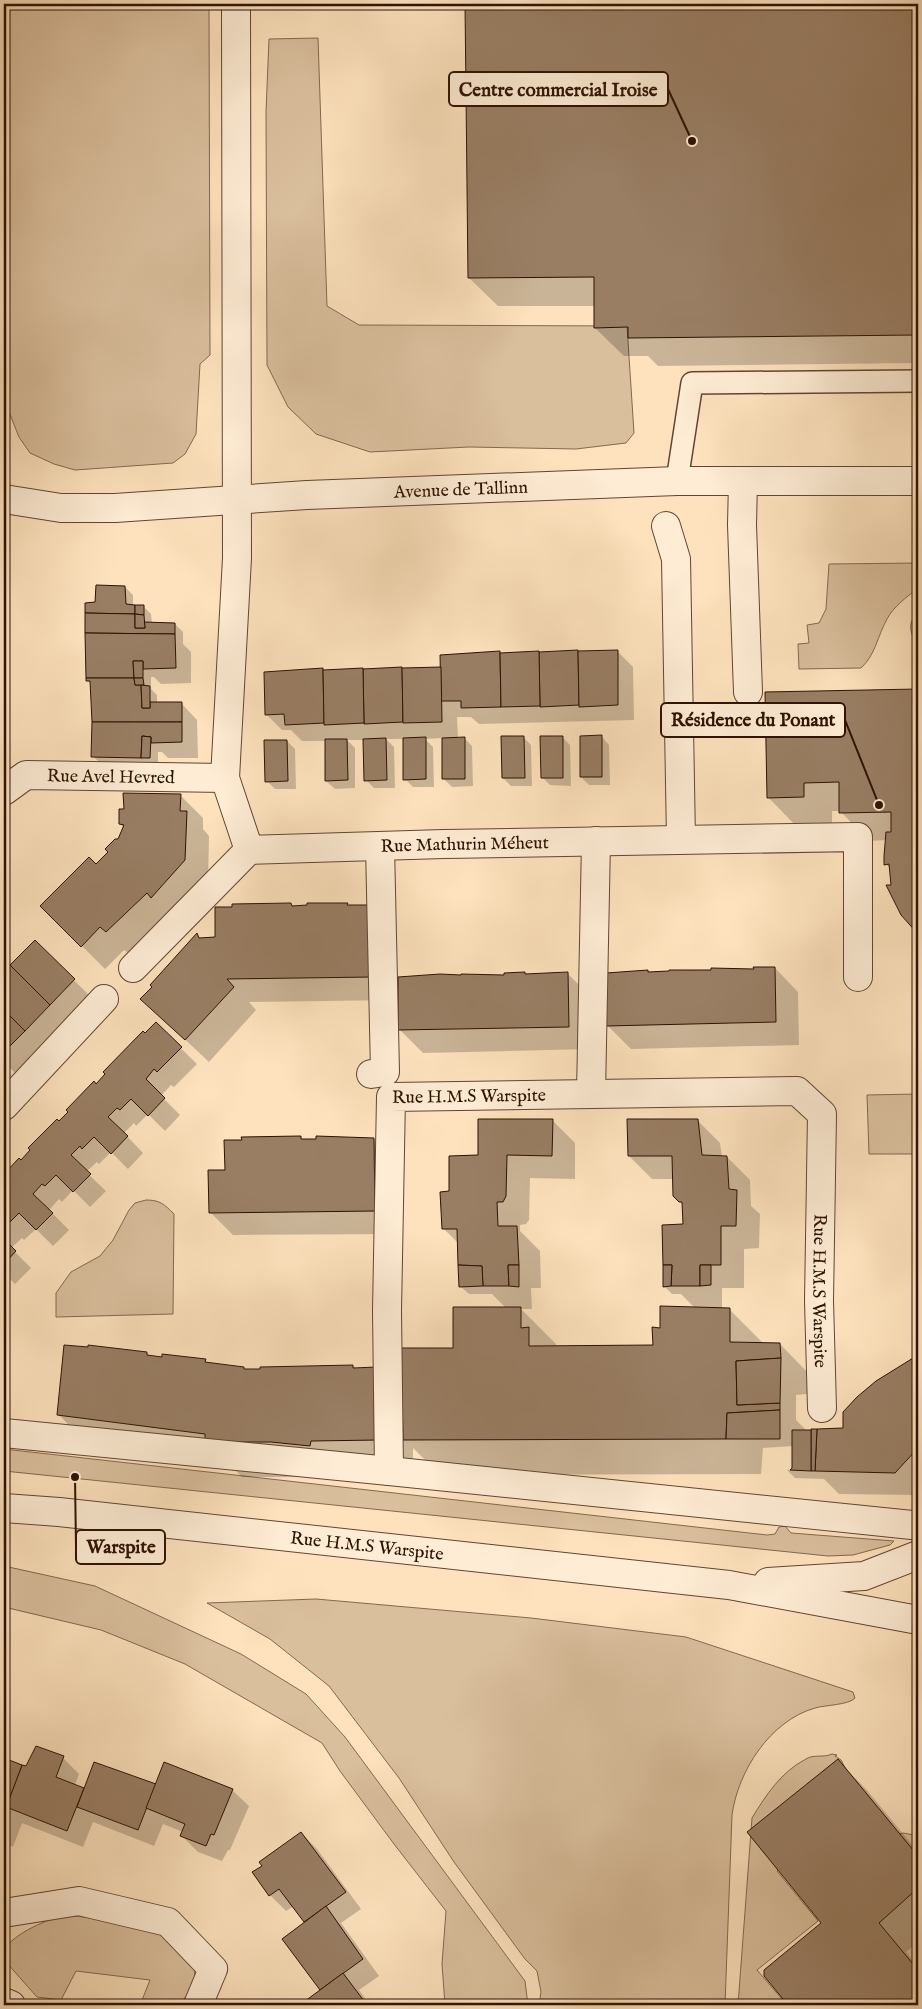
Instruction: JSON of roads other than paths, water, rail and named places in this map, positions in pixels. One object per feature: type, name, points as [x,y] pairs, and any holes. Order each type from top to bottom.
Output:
[{"type":"street","points":[[133,968],[249,850],[225,778],[238,558],[236,4]]},
{"type":"street","name":"Avenue de Tallinn","points":[[4,499],[61,508],[132,507],[238,499],[677,481],[918,481]]},
{"type":"street","points":[[743,481],[742,525],[748,692]]},
{"type":"street","points":[[666,526],[676,559],[681,840]]},
{"type":"street","name":"Rue Avel Hevred","points":[[4,791],[26,775],[225,778]]},
{"type":"street","name":"Rue Mathurin Méheut","points":[[249,850],[596,841],[858,837],[858,977]]},
{"type":"street","points":[[591,1094],[596,841]]},
{"type":"street","points":[[371,1074],[385,1072],[380,846]]},
{"type":"street","points":[[4,1106],[104,999]]},
{"type":"street","name":"Rue H.M.S Warspite","points":[[389,1471],[381,1269],[392,1097],[797,1091],[822,1114],[819,1301],[822,1408]]},
{"type":"street","points":[[4,1433],[912,1525],[918,1524]]},
{"type":"street","name":"Rue H.M.S Warspite","points":[[4,1508],[59,1512],[729,1585],[918,1620]]},
{"type":"street","name":"Rue H.M.S Warspite","points":[[729,1585],[864,1576],[918,1555]]},
{"type":"street","points":[[4,1913],[78,1901],[168,1922],[213,1969],[198,2005]]},
{"type":"street","points":[[4,2002],[11,2005]]},
{"type":"lane","points":[[677,481],[692,383],[918,381]]},
{"type":"lane","points":[[827,1516],[918,1515]]},
{"type":"place","name":"Centre commercial Iroise","points":[[692,141]]},
{"type":"place","name":"Résidence du Ponant","points":[[879,805]]},
{"type":"place","name":"Warspite","points":[[75,1477]]}]
